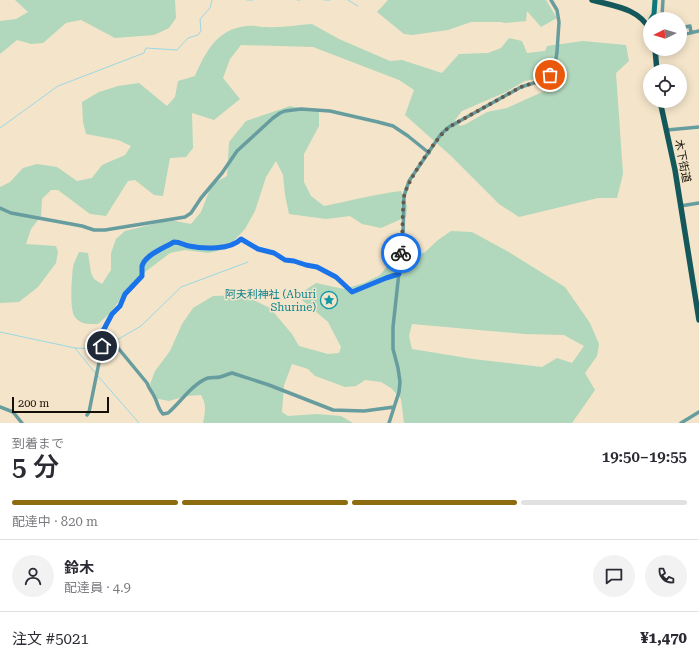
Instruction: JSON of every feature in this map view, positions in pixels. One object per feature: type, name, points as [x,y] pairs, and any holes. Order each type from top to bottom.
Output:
[{"type":"main road","points":[[592,0],[630,11],[643,17]]},
{"type":"main road","name":"木下街道","points":[[662,108],[696,288],[699,320]]},
{"type":"street","points":[[390,423],[400,382],[393,349],[393,327],[403,236],[404,196],[409,181],[441,134],[449,127],[521,87],[543,80],[550,75],[557,52],[559,22],[557,10],[551,0]]},
{"type":"street","points":[[654,12],[655,0]]},
{"type":"street","points":[[662,12],[663,0]]},
{"type":"street","points":[[687,27],[690,26],[691,33]]},
{"type":"street","points":[[687,33],[699,31]]},
{"type":"street","points":[[0,208],[11,214],[82,226],[94,230],[105,230],[185,217],[191,212],[222,174],[237,151],[280,112],[285,111],[301,109],[330,111],[392,126],[408,136],[429,153]]},
{"type":"street","points":[[667,130],[699,126]]},
{"type":"street","points":[[680,206],[699,203]]},
{"type":"street","points":[[87,415],[89,412],[105,333],[104,329],[112,314],[120,306],[125,294],[142,276],[142,267],[145,261],[150,256],[174,242],[178,242],[186,246],[206,248],[235,245],[241,239],[258,249],[274,253],[285,260],[317,267],[336,277],[352,292],[399,274]]},
{"type":"street","points":[[105,333],[148,383],[150,391],[155,397],[163,414],[168,413],[198,383],[208,378],[222,377],[232,373],[269,385],[333,410],[364,410],[394,406]]},
{"type":"street","points":[[0,407],[13,412],[22,423]]},
{"type":"street","points":[[681,423],[699,412]]},
{"type":"green space","points":[[15,0],[175,0],[176,18],[169,28],[154,35],[115,38],[81,20],[66,23],[43,43],[31,44],[17,40],[0,54],[0,21],[16,19],[28,12]]},
{"type":"green space","points":[[388,0],[546,0],[557,18],[541,27],[527,11],[526,21],[506,23],[471,22],[448,30],[412,35],[404,34],[377,12]]},
{"type":"green space","points":[[312,24],[339,39],[390,61],[402,60],[442,73],[459,54],[488,53],[501,48],[509,38],[522,41],[527,53],[545,51],[547,46],[583,41],[626,45],[629,61],[616,73],[623,174],[617,198],[598,198],[519,217],[499,204],[450,155],[405,115],[414,90],[399,80],[313,47],[241,45],[230,59],[223,78],[240,99],[214,120],[192,113],[193,148],[186,157],[170,158],[163,196],[154,195],[135,180],[128,181],[106,216],[90,214],[58,190],[51,190],[42,199],[41,216],[31,229],[26,244],[56,246],[58,252],[56,263],[38,287],[19,302],[0,303],[0,187],[10,182],[23,168],[37,164],[57,167],[77,181],[92,178],[102,165],[125,155],[131,146],[118,140],[86,134],[83,122],[82,102],[99,92],[118,86],[139,83],[167,106],[175,97],[178,81],[195,76],[208,50],[220,37],[228,32],[237,28],[249,26],[277,27]],"holes":[[[553,76],[555,77],[549,89],[507,108],[487,112],[460,126],[455,120],[462,111],[506,92],[525,81]]]},
{"type":"green space","points":[[290,106],[319,112],[319,126],[304,154],[304,182],[311,196],[324,206],[401,191],[407,206],[406,217],[381,228],[362,224],[350,216],[326,219],[289,214],[283,175],[276,161],[266,177],[255,211],[245,229],[226,249],[208,253],[185,250],[170,253],[136,279],[109,314],[98,324],[85,324],[77,320],[73,313],[71,293],[73,267],[79,252],[88,253],[91,273],[94,279],[102,284],[111,270],[111,253],[116,239],[125,231],[170,220],[191,224],[201,212],[210,189],[216,182],[227,176],[229,142],[246,121]]},
{"type":"green space","points":[[451,231],[472,232],[507,251],[565,287],[590,323],[599,344],[597,356],[585,373],[595,390],[572,423],[404,423],[401,399],[391,388],[381,382],[365,380],[356,386],[345,387],[315,376],[308,369],[292,364],[284,385],[282,412],[288,416],[317,414],[341,416],[353,423],[203,423],[205,405],[201,395],[186,396],[169,401],[154,398],[150,384],[155,371],[170,351],[182,324],[193,308],[213,296],[243,295],[270,308],[292,334],[299,346],[328,354],[339,353],[341,347],[328,322],[302,300],[304,291],[316,283],[344,289],[364,283],[380,275],[396,255],[424,253],[438,240]],"holes":[[[412,324],[525,334],[564,335],[584,346],[572,363],[557,358],[542,367],[473,359],[412,349],[409,336]]]},
{"type":"waterway","points":[[0,128],[58,86],[144,53],[146,48],[177,50],[188,38],[198,35],[201,31],[200,19],[210,8],[212,0]]},
{"type":"waterway","points":[[247,0],[253,0]]},
{"type":"waterway","points":[[324,0],[330,0]]},
{"type":"waterway","points":[[348,0],[358,6]]},
{"type":"waterway","points":[[115,341],[141,326],[181,287],[248,262]]},
{"type":"waterway","points":[[0,332],[75,348],[100,349]]},
{"type":"waterway","points":[[103,349],[112,343]]},
{"type":"waterway","points":[[75,348],[96,374]]},
{"type":"waterway","points":[[98,376],[139,423]]},
{"type":"way so far","points":[[401,253],[404,196],[409,181],[433,148],[441,134],[449,127],[521,87],[543,80],[550,75]]},
{"type":"place","name":"阿夫利神社 (Aburi Shurine)","points":[[329,300]]},
{"type":"route","points":[[102,346],[105,333],[104,329],[112,314],[120,306],[125,294],[142,276],[142,267],[145,261],[150,256],[174,242],[178,242],[186,246],[206,248],[235,245],[241,239],[258,249],[274,253],[285,260],[317,267],[336,277],[352,292],[399,274],[401,253]]}]
